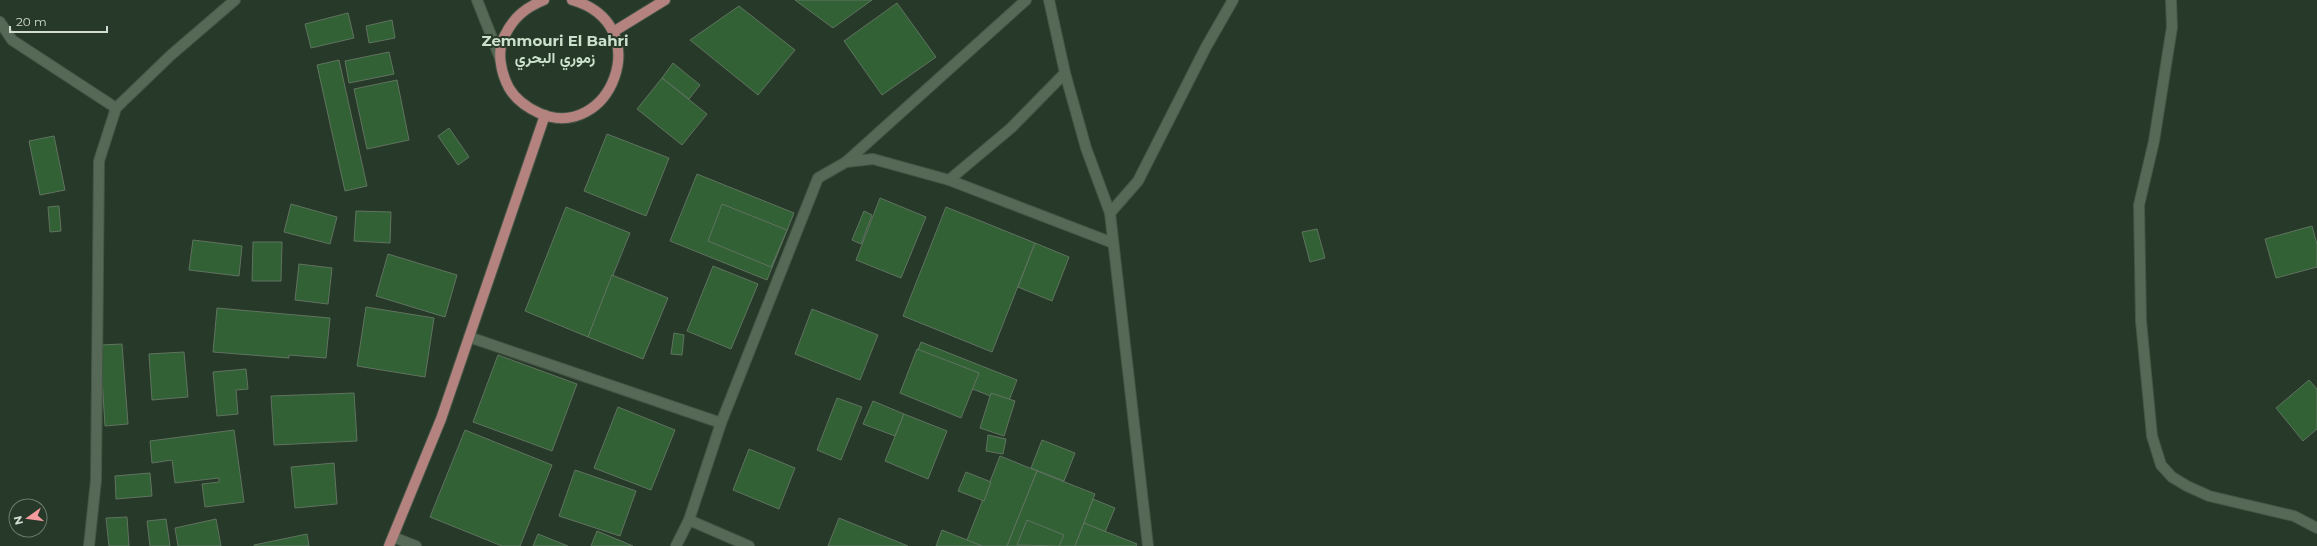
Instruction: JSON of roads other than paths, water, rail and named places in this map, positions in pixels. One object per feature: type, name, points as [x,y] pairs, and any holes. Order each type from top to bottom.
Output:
[{"type":"main road","points":[[538,1],[528,7],[513,20],[503,38],[500,58],[504,78],[513,95],[527,108],[545,115],[564,117],[582,113],[599,102],[611,88],[618,70],[618,50],[613,32],[601,15],[585,4],[572,0]]},
{"type":"main road","points":[[613,32],[665,0]]},
{"type":"main road","points":[[391,541],[441,419],[545,115]]},
{"type":"street","points":[[89,546],[96,480],[99,161],[116,108],[171,55],[235,0]]},
{"type":"street","points":[[477,0],[500,58]]},
{"type":"street","points":[[676,546],[689,520],[722,423],[818,178],[846,162],[1026,0]]},
{"type":"street","points":[[1049,0],[1065,73],[1086,148],[1110,213],[1148,546]]},
{"type":"street","points":[[1110,213],[1138,180],[1206,47],[1232,0]]},
{"type":"street","points":[[2171,0],[2172,27],[2154,141],[2139,205],[2141,321],[2152,436],[2161,465],[2172,477],[2187,486],[2209,496],[2294,516],[2317,528]]},
{"type":"street","points":[[0,22],[12,40],[116,108]]},
{"type":"street","points":[[949,180],[1011,128],[1065,73]]},
{"type":"street","points":[[846,162],[874,159],[949,180],[1113,243]]},
{"type":"street","points":[[469,337],[722,423]]},
{"type":"street","points":[[689,520],[749,546]]},
{"type":"street","points":[[391,541],[416,546]]},
{"type":"district","name":"Zemmouri El Bahri زموري البحري","points":[[555,50]]}]
